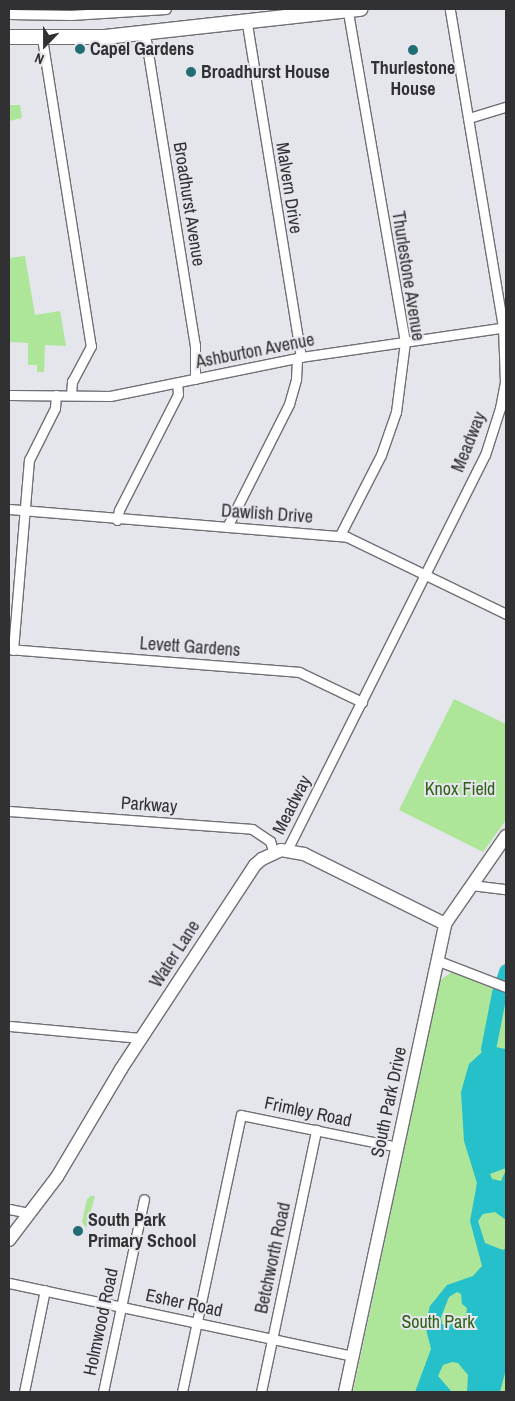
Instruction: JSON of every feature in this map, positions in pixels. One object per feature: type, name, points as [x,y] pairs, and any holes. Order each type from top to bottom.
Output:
[{"type":"main road","points":[[9,37],[42,38],[145,34],[247,24],[273,14],[354,10]]},
{"type":"street","points":[[9,14],[71,14],[166,9]]},
{"type":"street","name":"Meadway","points":[[287,850],[485,456],[495,428],[505,383],[505,327],[450,9]]},
{"type":"street","name":"Thurlestone Avenue","points":[[340,535],[381,455],[396,412],[405,342],[354,10]]},
{"type":"street","name":"Malvern Drive","points":[[227,527],[289,404],[296,379],[299,358],[247,24]]},
{"type":"street","name":"Broadhurst Avenue","points":[[145,34],[195,344],[195,379]]},
{"type":"street","points":[[42,38],[91,346],[72,381],[71,396]]},
{"type":"street","points":[[469,118],[506,107]]},
{"type":"street","name":"Ashburton Avenue","points":[[9,395],[110,396],[299,358],[505,327]]},
{"type":"street","points":[[117,520],[119,510],[178,394],[177,383]]},
{"type":"street","points":[[11,650],[29,460],[55,408],[56,395]]},
{"type":"street","name":"Dawlish Drive","points":[[9,509],[117,520],[340,535],[506,614]]},
{"type":"street","name":"Levett Gardens","points":[[11,650],[299,672],[362,702]]},
{"type":"street","name":"Parkway","points":[[9,811],[252,829],[270,841],[274,853]]},
{"type":"street","name":"South Park Drive","points":[[345,1392],[445,924],[506,836]]},
{"type":"street","points":[[287,850],[304,854],[445,924]]},
{"type":"street","name":"Water Lane","points":[[9,1240],[57,1176],[141,1038],[255,865],[274,853],[287,850]]},
{"type":"street","points":[[471,885],[506,889]]},
{"type":"street","points":[[436,960],[503,985]]},
{"type":"street","points":[[9,1026],[141,1038]]},
{"type":"street","name":"Frimley Road","points":[[197,1322],[241,1115],[398,1147]]},
{"type":"street","name":"Betchworth Road","points":[[261,1392],[316,1130]]},
{"type":"street","name":"Holmwood Road","points":[[103,1392],[144,1199]]},
{"type":"street","points":[[9,1209],[29,1214]]},
{"type":"street","name":"Esher Road","points":[[9,1283],[352,1356]]},
{"type":"street","points":[[24,1392],[46,1290]]},
{"type":"street","points":[[182,1392],[197,1322]]},
{"type":"green space","points":[[9,105],[20,105],[22,118],[9,121]]},
{"type":"green space","points":[[25,256],[35,315],[60,311],[66,346],[45,345],[44,372],[37,372],[37,365],[28,365],[28,343],[9,342],[9,258]]},
{"type":"green space","name":"Knox Field","points":[[454,699],[506,724],[506,820],[483,852],[399,810]]},
{"type":"green space","name":"South Park","points":[[452,972],[506,994],[506,1392],[353,1392],[440,980]]},
{"type":"green space","points":[[95,1196],[86,1228],[82,1222],[87,1199]]},
{"type":"water","points":[[495,1047],[506,1049],[506,1168],[490,1174],[492,1179],[501,1181],[506,1170],[506,1220],[495,1212],[483,1214],[478,1221],[485,1243],[503,1250],[506,1248],[506,1369],[500,1392],[467,1392],[468,1375],[458,1363],[452,1362],[443,1365],[438,1376],[452,1392],[415,1392],[431,1349],[425,1325],[430,1306],[447,1285],[473,1276],[482,1266],[470,1221],[477,1183],[464,1141],[461,1092],[469,1064],[481,1053]],"holes":[[[457,1292],[461,1294],[462,1304],[467,1308],[466,1315],[462,1320],[454,1320],[449,1327],[442,1324],[441,1317],[449,1297]]]},
{"type":"waterway","points":[[488,1049],[499,993],[506,971]]},
{"type":"place","name":"Capel Gardens","points":[[80,49]]},
{"type":"place","name":"Thurlestone House","points":[[413,50]]},
{"type":"place","name":"Broadhurst House","points":[[191,72]]},
{"type":"place","name":"South Park Primary School","points":[[78,1231]]}]
